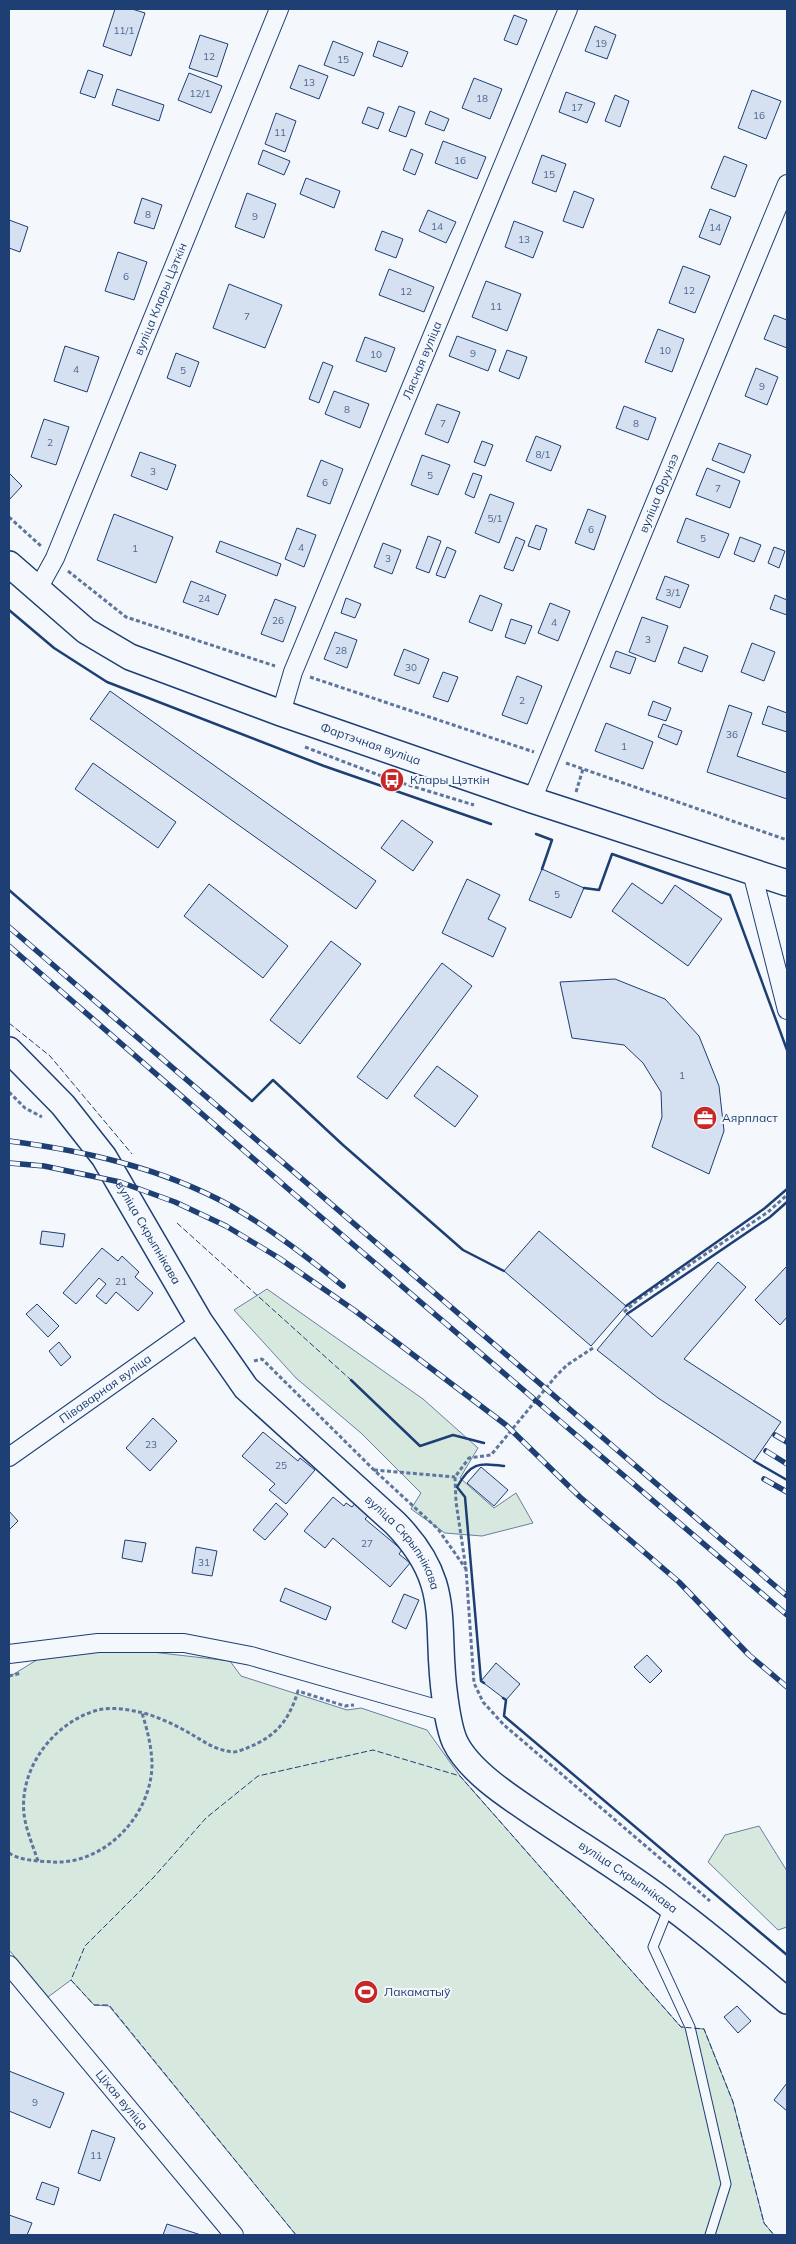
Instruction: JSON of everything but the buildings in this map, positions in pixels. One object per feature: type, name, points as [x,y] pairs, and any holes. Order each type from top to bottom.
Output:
[{"type":"street","name":"вуліца Клары Цэткін","points":[[38,589],[54,558],[279,9]]},
{"type":"street","name":"Лясная вуліца","points":[[281,713],[293,672],[568,9]]},
{"type":"street","name":"вуліца Фрунзэ","points":[[532,800],[787,184]]},
{"type":"street","name":"Фартэчная вуліца","points":[[9,564],[86,631],[130,657],[281,713],[532,800],[787,883]]},
{"type":"street","points":[[752,872],[787,1010]]},
{"type":"street","name":"вуліца Скрыпнікава","points":[[9,1050],[63,1105],[104,1157],[200,1322],[246,1388],[396,1523],[412,1540],[426,1560],[440,1602],[443,1684],[447,1712],[455,1743],[468,1759],[501,1791],[670,1905],[787,2002]]},
{"type":"street","name":"Піваварная вуліца","points":[[9,1457],[200,1322]]},
{"type":"street","points":[[9,1654],[98,1643],[184,1643],[251,1656],[447,1712]]},
{"type":"street","name":"Ціхая вуліца","points":[[9,1965],[234,2235]]},
{"type":"lane","points":[[670,1905],[653,1947],[690,2027],[726,2184],[710,2235]]},
{"type":"path","points":[[9,517],[81,584],[126,618],[550,757],[787,840]]},
{"type":"path","points":[[624,1312],[639,1299],[768,1212],[787,1195]]},
{"type":"path","points":[[593,1348],[568,1364],[556,1376],[491,1455],[469,1458],[455,1476],[456,1502],[466,1569],[474,1683],[483,1702],[504,1726],[710,1901]]},
{"type":"path","points":[[246,1362],[262,1360],[438,1530],[466,1569]]},
{"type":"path","points":[[374,1470],[455,1476]]},
{"type":"path","points":[[9,1676],[27,1671]]},
{"type":"path","points":[[289,1688],[345,1706],[361,1704]]},
{"type":"path","points":[[38,1861],[24,1813],[26,1785],[36,1757],[54,1735],[72,1722],[98,1710],[122,1709],[141,1712],[182,1729],[209,1746],[235,1752],[258,1743],[280,1728],[292,1712],[298,1691]]},
{"type":"path","points":[[9,1853],[14,1856],[38,1861],[63,1862],[87,1857],[110,1845],[130,1824],[145,1796],[152,1764],[150,1738],[141,1712]]},
{"type":"shaded area","points":[[267,1289],[423,1399],[478,1448],[460,1478],[494,1508],[516,1493],[533,1523],[482,1536],[445,1533],[411,1509],[421,1493],[361,1433],[296,1378],[234,1310]]},
{"type":"shaded area","name":"Лакаматыў","points":[[126,1649],[230,1661],[241,1676],[347,1710],[361,1708],[427,1730],[460,1776],[681,2027],[704,2029],[733,2102],[764,2223],[774,2235],[296,2235],[109,2006],[94,2005],[71,1980],[48,1997],[9,1950],[9,1677],[40,1658],[75,1652]]},
{"type":"shaded area","points":[[759,1826],[787,1871],[787,1927],[778,1930],[708,1862],[725,1835]]},
{"type":"railway","points":[[9,927],[787,1596]]},
{"type":"railway","points":[[9,946],[294,1194],[787,1615]]},
{"type":"railway","points":[[9,1141],[95,1156],[151,1171],[178,1181],[231,1206],[260,1224],[343,1286]]},
{"type":"railway","points":[[9,1163],[44,1166],[120,1182],[175,1202],[226,1226],[279,1258],[354,1310],[506,1425],[580,1497],[679,1582],[749,1655],[787,1687]]},
{"type":"railway","points":[[775,1435],[787,1442]]},
{"type":"railway","points":[[766,1451],[787,1464]]},
{"type":"railway","points":[[764,1479],[787,1492]]},
{"type":"fence","points":[[9,1023],[50,1056],[132,1154]]},
{"type":"fence","points":[[177,1223],[351,1380]]},
{"type":"fence","points":[[296,2235],[109,2005],[94,2005],[71,1980],[85,1946],[153,1878],[206,1818],[258,1776],[373,1750],[460,1776],[681,2027],[704,2029],[733,2102],[764,2223],[774,2235]]},
{"type":"wall","points":[[9,610],[54,648],[107,682],[324,766],[491,824]]},
{"type":"wall","points":[[536,834],[552,840],[542,869]]},
{"type":"wall","points":[[584,888],[599,890],[612,854],[730,895],[787,1050]]},
{"type":"wall","points":[[9,890],[252,1101],[273,1080],[343,1145],[463,1250],[504,1271]]},
{"type":"wall","points":[[626,1306],[765,1208],[787,1189]]},
{"type":"wall","points":[[627,1314],[770,1217],[787,1202]]},
{"type":"wall","points":[[351,1380],[420,1446],[453,1435],[484,1443]]},
{"type":"wall","points":[[754,1461],[787,1480]]},
{"type":"wall","points":[[484,1683],[481,1681],[465,1497],[457,1487],[467,1473],[476,1466],[488,1464],[504,1466]]},
{"type":"wall","points":[[503,1698],[506,1700],[504,1716],[787,1955]]},
{"type":"place","name":"Клары Цэткін","points":[[392,780]]},
{"type":"place","name":"Аярпласт","points":[[705,1118]]},
{"type":"place","name":"Лакаматыў","points":[[366,1992]]}]
